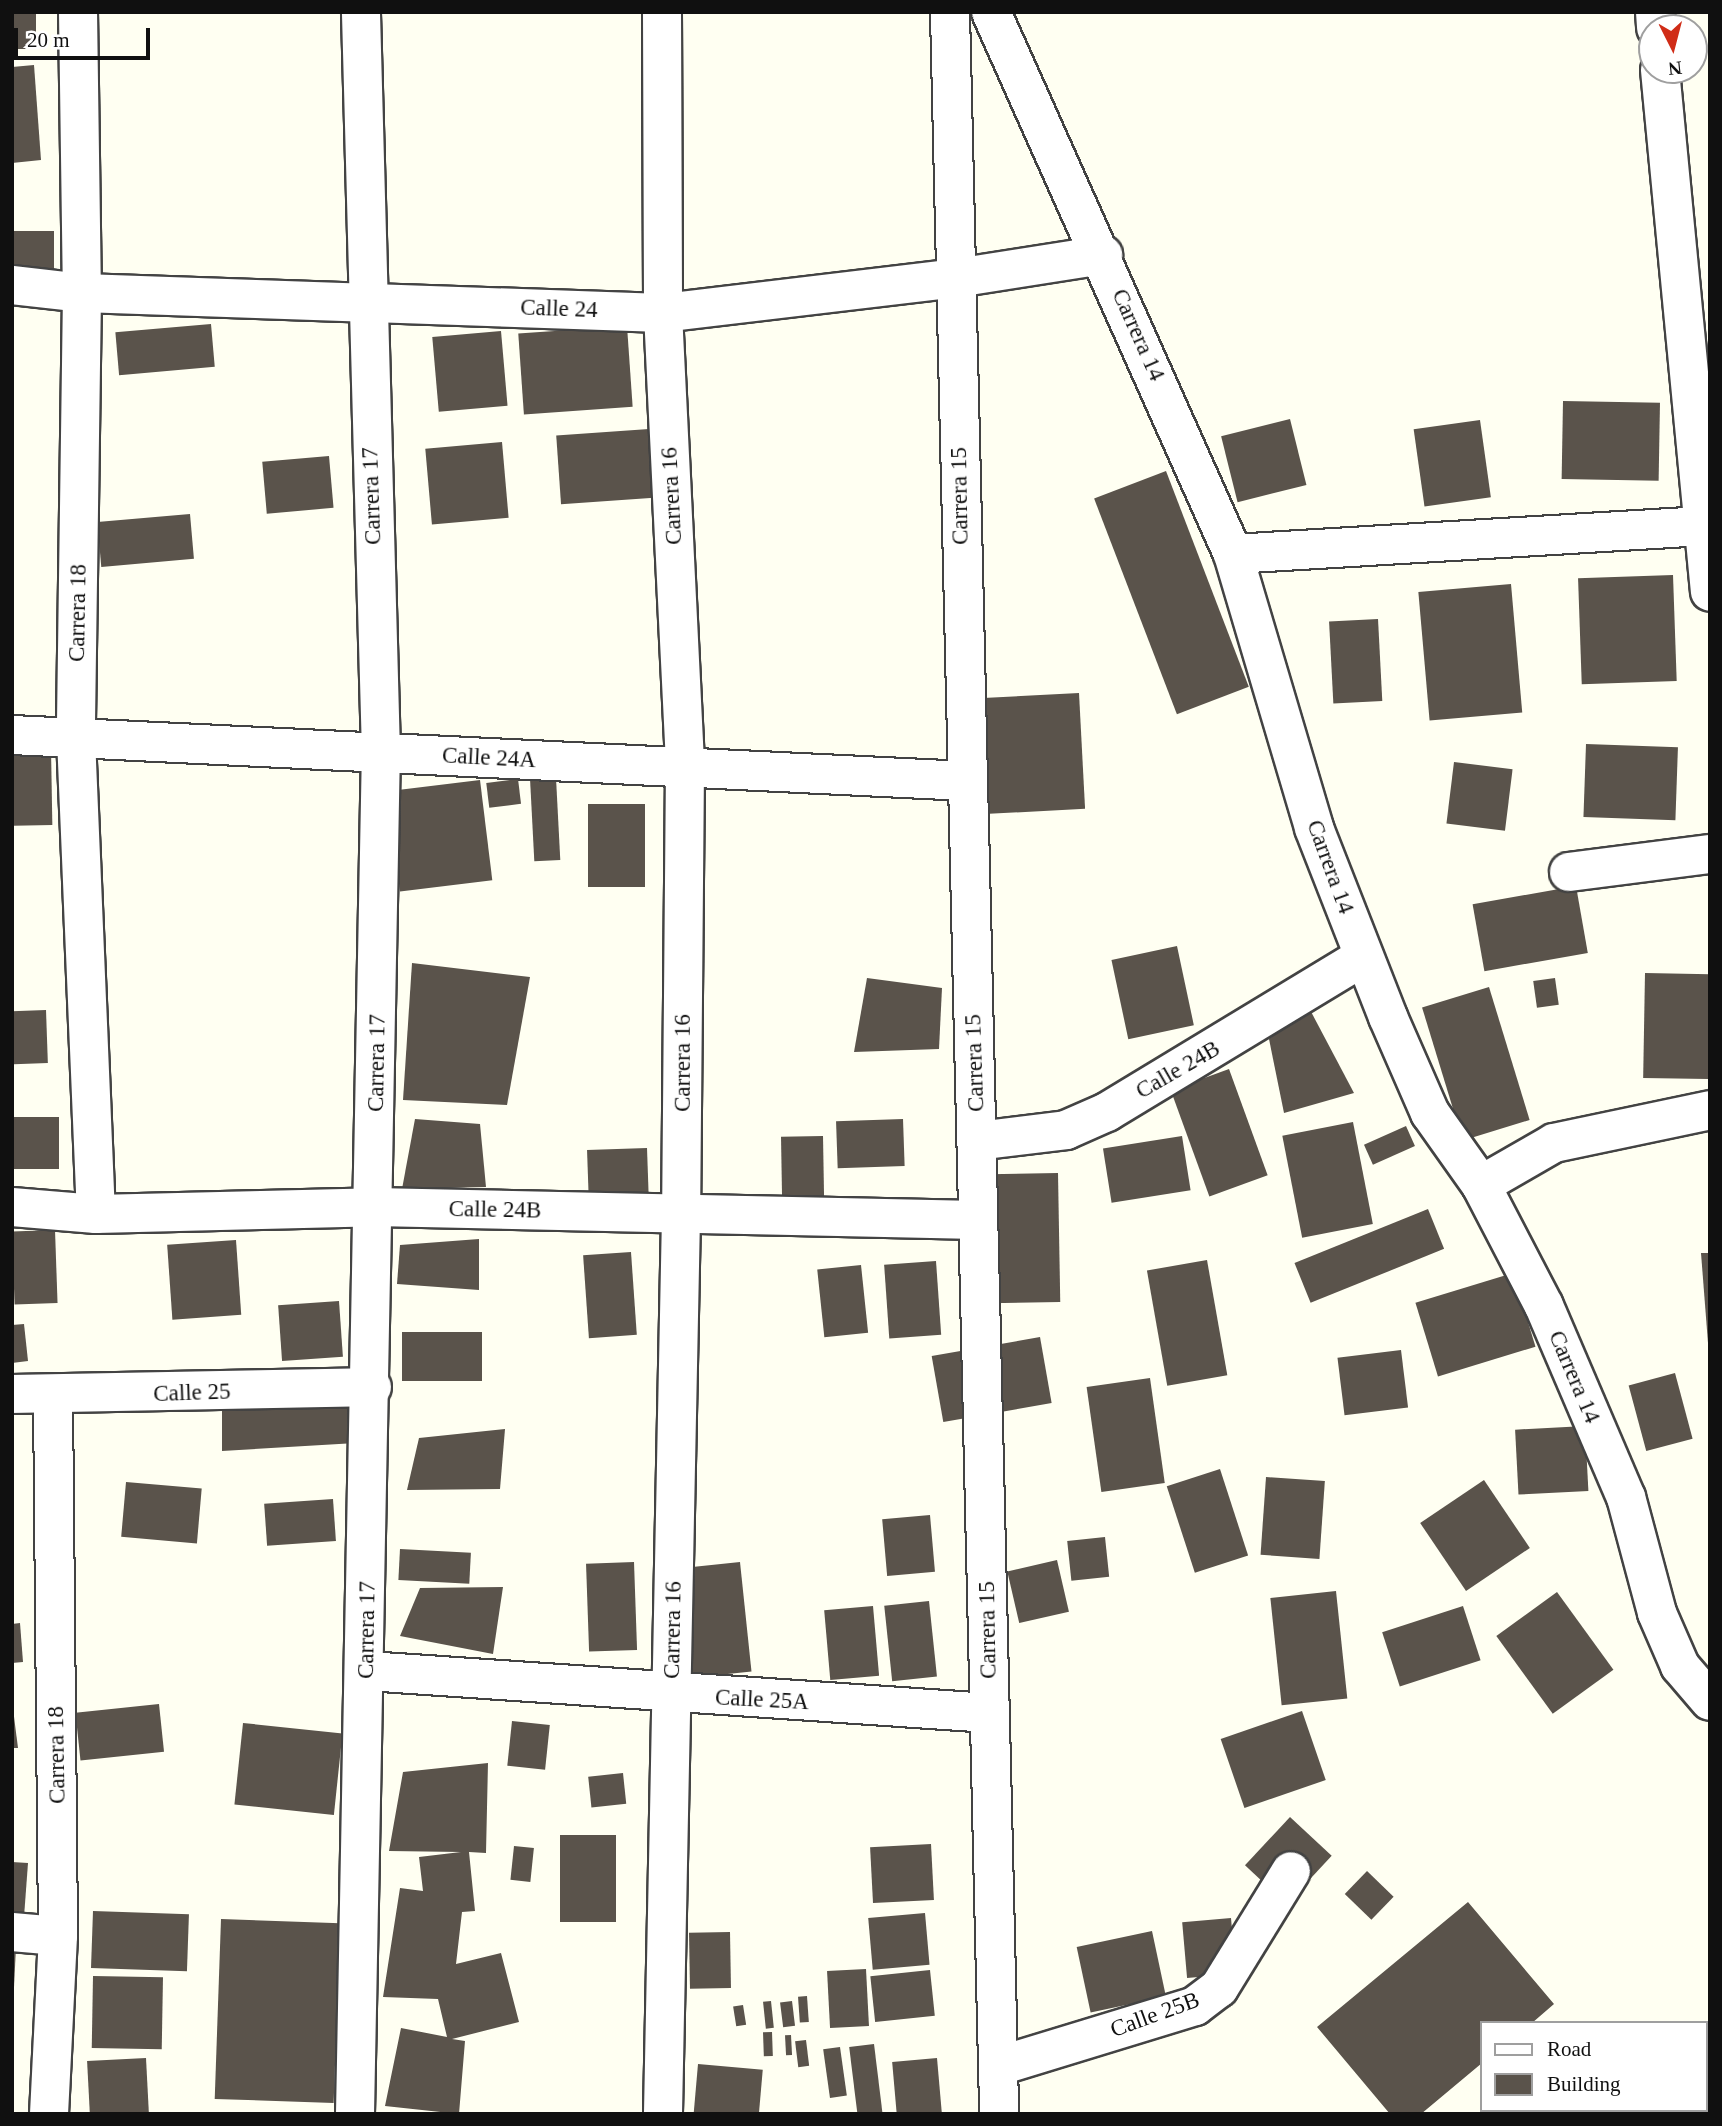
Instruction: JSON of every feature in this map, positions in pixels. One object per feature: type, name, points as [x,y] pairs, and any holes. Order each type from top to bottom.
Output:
[{"type":"street","name":"Carrera 18","points":[[78,12],[82,293],[76,738],[96,1214]]},
{"type":"street","name":"Carrera 17","points":[[355,2114],[367,1671],[381,753],[366,302],[361,12]]},
{"type":"street","name":"Carrera 16","points":[[662,12],[663,313],[685,766],[681,1216],[663,2114]]},
{"type":"street","name":"Carrera 15","points":[[950,12],[999,2114]]},
{"type":"street","name":"Carrera 14","points":[[991,12],[1103,256],[1233,554],[1314,828],[1363,957],[1430,1113],[1481,1185],[1544,1306],[1626,1497],[1657,1613],[1680,1666],[1710,1700]]},
{"type":"street","points":[[1661,84],[1706,527],[1710,592]]},
{"type":"street","name":"Calle 24","points":[[12,285],[82,293],[663,313],[956,278],[1103,256]]},
{"type":"street","points":[[1233,554],[1706,527]]},
{"type":"street","name":"Calle 24A","points":[[12,735],[966,781]]},
{"type":"street","points":[[1569,872],[1710,855]]},
{"type":"street","name":"Calle 24B","points":[[977,1141],[1066,1130],[1107,1112],[1363,957]]},
{"type":"street","points":[[1481,1185],[1554,1143],[1710,1110]]},
{"type":"street","name":"Calle 24B","points":[[12,1207],[96,1214],[374,1207],[681,1216],[978,1220]]},
{"type":"street","name":"Calle 25","points":[[12,1394],[53,1397],[372,1387]]},
{"type":"street","name":"Carrera 18","points":[[49,2114],[58,1936],[53,1397]]},
{"type":"street","name":"Calle 25A","points":[[367,1671],[671,1695],[990,1713]]},
{"type":"street","name":"Calle 25B","points":[[999,2066],[1195,2006],[1219,1988],[1291,1871]]},
{"type":"street","points":[[12,1932],[58,1936]]},
{"type":"building","points":[[12,12],[36,12],[36,49],[12,49]]},
{"type":"building","points":[[34,65],[41,160],[12,163],[12,67]]},
{"type":"building","points":[[12,231],[54,231],[54,269],[12,269]]},
{"type":"building","points":[[211,324],[215,367],[119,375],[115,332]]},
{"type":"building","points":[[627,326],[633,407],[524,414],[518,334]]},
{"type":"building","points":[[501,331],[508,406],[439,412],[432,337]]},
{"type":"building","points":[[1563,401],[1660,403],[1659,481],[1562,479]]},
{"type":"building","points":[[1290,419],[1306,485],[1238,502],[1221,436]]},
{"type":"building","points":[[1480,420],[1491,497],[1425,507],[1414,429]]},
{"type":"building","points":[[649,429],[654,498],[561,504],[556,435]]},
{"type":"building","points":[[502,442],[509,518],[432,524],[425,449]]},
{"type":"building","points":[[329,456],[334,508],[267,514],[262,462]]},
{"type":"building","points":[[1166,471],[1249,687],[1177,714],[1094,499]]},
{"type":"building","points":[[190,514],[194,559],[101,567],[97,522]]},
{"type":"building","points":[[1673,575],[1677,681],[1582,684],[1578,578]]},
{"type":"building","points":[[1511,584],[1522,713],[1430,721],[1418,592]]},
{"type":"building","points":[[1378,619],[1382,701],[1333,703],[1329,622]]},
{"type":"building","points":[[1079,693],[1085,809],[989,814],[983,698]]},
{"type":"building","points":[[1586,744],[1678,747],[1675,820],[1583,817]]},
{"type":"building","points":[[51,748],[52,825],[13,826],[12,749]]},
{"type":"building","points":[[1454,762],[1513,769],[1505,831],[1446,824]]},
{"type":"building","points":[[556,778],[560,860],[534,861],[530,779]]},
{"type":"building","points":[[518,779],[521,804],[489,808],[486,783]]},
{"type":"building","points":[[480,780],[492,880],[400,892],[388,791]]},
{"type":"building","points":[[588,804],[645,804],[645,887],[588,887]]},
{"type":"building","points":[[1576,886],[1588,953],[1484,971],[1473,904]]},
{"type":"building","points":[[1177,946],[1194,1025],[1128,1039],[1111,960]]},
{"type":"building","points":[[412,963],[530,977],[507,1105],[403,1100]]},
{"type":"building","points":[[1645,973],[1710,974],[1708,1079],[1643,1078]]},
{"type":"building","points":[[867,978],[942,988],[939,1049],[854,1052]]},
{"type":"building","points":[[1555,978],[1559,1005],[1537,1008],[1533,981]]},
{"type":"building","points":[[1489,987],[1530,1120],[1463,1140],[1422,1007]]},
{"type":"building","points":[[1308,1006],[1354,1093],[1284,1113],[1269,1039]]},
{"type":"building","points":[[46,1010],[48,1063],[14,1064],[12,1011]]},
{"type":"building","points":[[1229,1069],[1268,1175],[1209,1196],[1171,1090]]},
{"type":"building","points":[[12,1117],[59,1117],[59,1169],[12,1169]]},
{"type":"building","points":[[415,1119],[480,1124],[486,1187],[402,1189]]},
{"type":"building","points":[[903,1119],[905,1166],[838,1168],[836,1121]]},
{"type":"building","points":[[1353,1122],[1373,1224],[1302,1238],[1282,1136]]},
{"type":"building","points":[[1406,1126],[1415,1146],[1373,1165],[1364,1145]]},
{"type":"building","points":[[823,1136],[824,1216],[782,1217],[781,1137]]},
{"type":"building","points":[[1182,1136],[1191,1190],[1112,1203],[1103,1149]]},
{"type":"building","points":[[647,1148],[649,1208],[589,1210],[587,1150]]},
{"type":"building","points":[[1058,1173],[1060,1302],[961,1304],[959,1175]]},
{"type":"building","points":[[1428,1209],[1444,1249],[1311,1303],[1294,1263]]},
{"type":"building","points":[[55,1230],[58,1303],[15,1304],[12,1232]]},
{"type":"building","points":[[479,1239],[479,1290],[397,1284],[400,1245]]},
{"type":"building","points":[[236,1240],[241,1315],[172,1320],[167,1245]]},
{"type":"building","points":[[631,1252],[637,1335],[589,1338],[583,1255]]},
{"type":"building","points":[[1701,1253],[1710,1253],[1710,1343],[1708,1343]]},
{"type":"building","points":[[1207,1260],[1227,1375],[1167,1386],[1147,1271]]},
{"type":"building","points":[[936,1261],[941,1335],[889,1338],[884,1265]]},
{"type":"building","points":[[861,1265],[868,1333],[824,1337],[817,1270]]},
{"type":"building","points":[[1513,1273],[1536,1347],[1438,1376],[1415,1303]]},
{"type":"building","points":[[339,1301],[343,1357],[282,1361],[278,1305]]},
{"type":"building","points":[[24,1324],[28,1361],[12,1363],[12,1325]]},
{"type":"building","points":[[402,1332],[482,1332],[482,1381],[402,1381]]},
{"type":"building","points":[[1040,1337],[1052,1403],[943,1422],[932,1356]]},
{"type":"building","points":[[1401,1350],[1408,1408],[1345,1415],[1337,1358]]},
{"type":"building","points":[[1675,1373],[1693,1439],[1646,1451],[1629,1385]]},
{"type":"building","points":[[1150,1378],[1165,1483],[1101,1492],[1087,1387]]},
{"type":"building","points":[[355,1407],[356,1443],[222,1451],[222,1408]]},
{"type":"building","points":[[1585,1426],[1588,1491],[1518,1495],[1515,1430]]},
{"type":"building","points":[[505,1429],[500,1489],[407,1490],[419,1438]]},
{"type":"building","points":[[1220,1469],[1248,1556],[1195,1573],[1167,1486]]},
{"type":"building","points":[[1266,1477],[1325,1481],[1319,1559],[1261,1555]]},
{"type":"building","points":[[1484,1480],[1530,1548],[1466,1591],[1420,1523]]},
{"type":"building","points":[[126,1482],[202,1489],[197,1543],[121,1537]]},
{"type":"building","points":[[333,1499],[336,1541],[267,1546],[264,1504]]},
{"type":"building","points":[[930,1515],[935,1572],[887,1576],[882,1519]]},
{"type":"building","points":[[1105,1537],[1109,1577],[1071,1581],[1067,1541]]},
{"type":"building","points":[[400,1549],[471,1553],[469,1584],[398,1580]]},
{"type":"building","points":[[1057,1560],[1069,1612],[1019,1623],[1007,1571]]},
{"type":"building","points":[[634,1562],[637,1650],[589,1652],[586,1564]]},
{"type":"building","points":[[740,1562],[751,1671],[692,1678],[680,1568]]},
{"type":"building","points":[[503,1587],[493,1654],[400,1636],[420,1588]]},
{"type":"building","points":[[1336,1591],[1347,1698],[1282,1705],[1270,1598]]},
{"type":"building","points":[[1557,1592],[1613,1670],[1553,1714],[1496,1636]]},
{"type":"building","points":[[929,1601],[937,1677],[892,1681],[884,1606]]},
{"type":"building","points":[[873,1606],[879,1676],[830,1680],[824,1610]]},
{"type":"building","points":[[1463,1606],[1481,1660],[1400,1686],[1382,1632]]},
{"type":"building","points":[[20,1623],[23,1662],[12,1663],[12,1624]]},
{"type":"building","points":[[12,1701],[18,1748],[12,1748]]},
{"type":"building","points":[[159,1704],[164,1752],[80,1761],[75,1713]]},
{"type":"building","points":[[1302,1711],[1326,1780],[1244,1808],[1221,1739]]},
{"type":"building","points":[[512,1721],[550,1725],[545,1770],[507,1766]]},
{"type":"building","points":[[243,1723],[342,1733],[334,1815],[234,1805]]},
{"type":"building","points":[[488,1763],[486,1853],[469,1852],[475,1911],[462,1912],[456,1964],[501,1953],[519,2022],[452,2039],[465,2041],[459,2114],[385,2106],[401,2028],[447,2037],[438,1999],[383,1997],[400,1888],[423,1891],[419,1857],[461,1852],[389,1851],[403,1772]]},
{"type":"building","points":[[623,1773],[626,1804],[591,1807],[588,1777]]},
{"type":"building","points":[[1290,1817],[1332,1856],[1287,1904],[1245,1865]]},
{"type":"building","points":[[560,1835],[616,1835],[616,1922],[560,1922]]},
{"type":"building","points":[[931,1844],[934,1900],[873,1903],[870,1847]]},
{"type":"building","points":[[514,1846],[534,1848],[530,1882],[510,1880]]},
{"type":"building","points":[[12,1862],[28,1863],[24,1917],[12,1917]]},
{"type":"building","points":[[1367,1871],[1394,1897],[1371,1920],[1345,1894]]},
{"type":"building","points":[[1468,1902],[1554,2004],[1534,2021],[1480,2021],[1480,2065],[1421,2114],[1390,2114],[1317,2027]]},
{"type":"building","points":[[93,1911],[189,1914],[187,1971],[91,1968]]},
{"type":"building","points":[[925,1913],[930,1965],[873,1970],[868,1918]]},
{"type":"building","points":[[1231,1918],[1236,1974],[1187,1978],[1182,1922]]},
{"type":"building","points":[[221,1919],[340,1923],[334,2103],[215,2099]]},
{"type":"building","points":[[1152,1931],[1166,1997],[1091,2013],[1077,1947]]},
{"type":"building","points":[[730,1932],[731,1988],[690,1989],[689,1933]]},
{"type":"building","points":[[12,1947],[16,1947],[12,2027]]},
{"type":"building","points":[[866,1969],[869,2026],[830,2028],[827,1971]]},
{"type":"building","points":[[930,1970],[935,2016],[875,2022],[870,1976]]},
{"type":"building","points":[[93,1976],[163,1977],[162,2049],[92,2048]]},
{"type":"building","points":[[807,1996],[809,2022],[800,2023],[798,1997]]},
{"type":"building","points":[[771,2001],[774,2028],[766,2029],[763,2002]]},
{"type":"building","points":[[792,2001],[795,2026],[783,2027],[780,2002]]},
{"type":"building","points":[[743,2005],[746,2025],[736,2026],[733,2007]]},
{"type":"building","points":[[763,2032],[772,2032],[773,2056],[764,2056]]},
{"type":"building","points":[[785,2035],[791,2035],[792,2055],[786,2055]]},
{"type":"building","points":[[806,2040],[809,2066],[798,2067],[795,2041]]},
{"type":"building","points":[[874,2044],[883,2113],[857,2114],[849,2047]]},
{"type":"building","points":[[840,2047],[847,2096],[830,2098],[823,2049]]},
{"type":"building","points":[[146,2058],[149,2112],[90,2114],[87,2061]]},
{"type":"building","points":[[937,2058],[942,2114],[897,2114],[892,2062]]},
{"type":"building","points":[[698,2064],[763,2070],[759,2114],[694,2114]]}]
